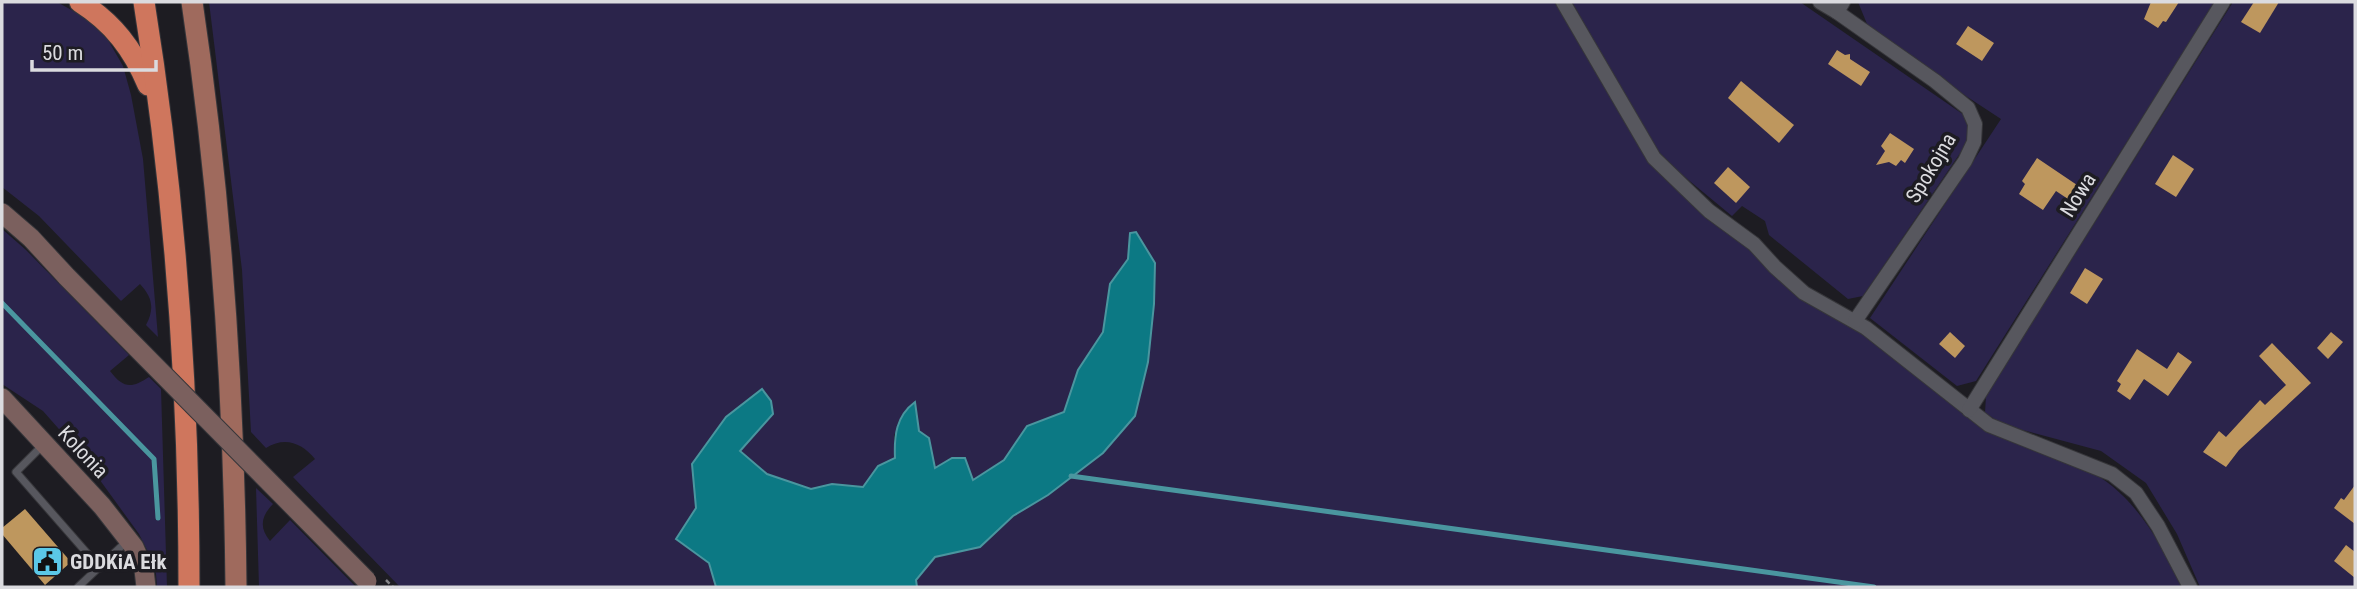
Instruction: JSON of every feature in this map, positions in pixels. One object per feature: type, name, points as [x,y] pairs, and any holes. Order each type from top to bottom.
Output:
[{"type":"highway","points":[[80,2],[110,24],[130,47],[141,67],[159,115]]},
{"type":"highway","points":[[144,2],[159,115],[179,328],[189,587]]},
{"type":"main road","points":[[192,2],[206,109],[225,305],[232,410],[236,587]]},
{"type":"main road","points":[[2,214],[31,238],[370,584]]},
{"type":"main road","name":"Kolonia","points":[[2,398],[102,506],[128,540],[139,557],[146,587]]},
{"type":"street","points":[[1563,2],[1654,158],[1709,211],[1754,244],[1774,267],[1804,293],[1855,321],[1989,425],[2112,474],[2136,493],[2158,526],[2190,587]]},
{"type":"street","name":"Spokojna","points":[[1819,2],[1840,7],[1968,108],[1975,124],[1974,142],[1965,161],[1855,321]]},
{"type":"street","name":"Nowa","points":[[1969,410],[2223,2]]},
{"type":"lane","points":[[44,444],[16,472],[100,568]]},
{"type":"lane","points":[[78,587],[128,540]]},
{"type":"shaded area","points":[[2,2],[57,2],[86,18],[108,40],[123,66],[143,159],[158,337],[146,325],[151,313],[151,303],[140,284],[121,301],[39,216],[2,187]]},
{"type":"shaded area","points":[[209,2],[1558,2],[1622,114],[1667,178],[1984,428],[2085,469],[2118,491],[2155,536],[2184,587],[917,587],[916,580],[935,557],[980,547],[1013,516],[1048,495],[1135,416],[1148,362],[1155,264],[1135,232],[1130,233],[1128,259],[1110,284],[1103,332],[1078,370],[1064,412],[1027,426],[1004,460],[973,480],[952,458],[935,468],[929,438],[919,432],[914,403],[894,435],[895,458],[878,466],[863,487],[832,484],[811,489],[767,474],[740,451],[772,414],[692,464],[696,508],[716,587],[400,587],[293,477],[315,459],[310,453],[299,445],[286,442],[266,448],[251,432],[242,270]]},
{"type":"shaded area","points":[[1572,2],[1800,2],[1964,115],[1969,126],[1969,140],[1863,296],[1848,299],[1769,235],[1765,221],[1742,206],[1732,216],[1657,154]]},
{"type":"shaded area","points":[[1858,2],[2215,2],[1976,381],[1957,386],[1870,318],[2001,119],[1908,58],[1867,24]]},
{"type":"shaded area","points":[[2233,2],[2355,2],[2355,587],[2200,587],[2177,534],[2146,483],[2101,451],[2004,425],[1985,413],[1986,396]]},
{"type":"shaded area","points":[[2,229],[129,355],[110,371],[115,377],[123,384],[132,385],[149,377],[161,389],[167,587],[157,587],[150,556],[139,534],[81,454],[43,411],[2,384]]},
{"type":"shaded area","points":[[256,488],[273,504],[263,522],[264,531],[270,541],[290,520],[356,587],[259,587]]},
{"type":"water","points":[[1136,232],[1155,263],[1148,362],[1135,416],[1103,453],[1048,495],[1013,516],[980,547],[935,557],[916,580],[917,587],[716,587],[709,563],[676,539],[696,508],[692,464],[726,417],[762,389],[771,401],[773,414],[740,451],[767,474],[811,489],[832,484],[863,487],[878,466],[895,458],[900,420],[915,402],[919,431],[929,438],[935,468],[952,458],[965,458],[973,480],[1004,460],[1027,426],[1064,412],[1078,370],[1103,332],[1110,284],[1128,259],[1130,233]]},
{"type":"building","points":[[2151,2],[2179,2],[2166,22],[2163,21],[2158,28],[2144,19]]},
{"type":"building","points":[[2254,2],[2279,2],[2260,33],[2241,22]]},
{"type":"building","points":[[1968,26],[1994,43],[1982,61],[1956,44]]},
{"type":"building","points":[[1837,50],[1845,55],[1850,54],[1850,59],[1870,72],[1861,86],[1828,64]]},
{"type":"building","points":[[1741,81],[1794,125],[1779,143],[1728,98]]},
{"type":"building","points":[[1890,133],[1914,149],[1905,163],[1901,160],[1896,166],[1889,162],[1876,165],[1885,151],[1881,146]]},
{"type":"building","points":[[2173,155],[2194,169],[2176,197],[2155,184]]},
{"type":"building","points":[[2037,158],[2077,185],[2068,199],[2056,191],[2043,210],[2019,194],[2025,184],[2022,181]]},
{"type":"building","points":[[1728,167],[1750,187],[1736,203],[1714,183]]},
{"type":"building","points":[[2085,268],[2103,279],[2087,304],[2070,293]]},
{"type":"building","points":[[1950,332],[1965,346],[1955,358],[1939,344]]},
{"type":"building","points":[[2331,332],[2343,342],[2328,359],[2317,348]]},
{"type":"building","points":[[2272,343],[2311,383],[2239,450],[2226,467],[2203,452],[2219,431],[2226,437],[2260,400],[2265,405],[2286,385],[2259,356]]},
{"type":"building","points":[[2137,349],[2167,369],[2178,352],[2192,362],[2168,396],[2144,379],[2130,400],[2117,391],[2121,384],[2117,381]]},
{"type":"building","points":[[2355,485],[2355,524],[2334,508]]},
{"type":"building","points":[[25,509],[71,562],[45,585],[2,534],[2,528]]},
{"type":"building","points":[[2346,545],[2355,552],[2355,578],[2334,561]]},
{"type":"waterway","points":[[2,303],[154,459],[158,518]]},
{"type":"waterway","points":[[1071,476],[1874,587]]},
{"type":"place","name":"GDDKiA Ełk","points":[[47,562]]}]
